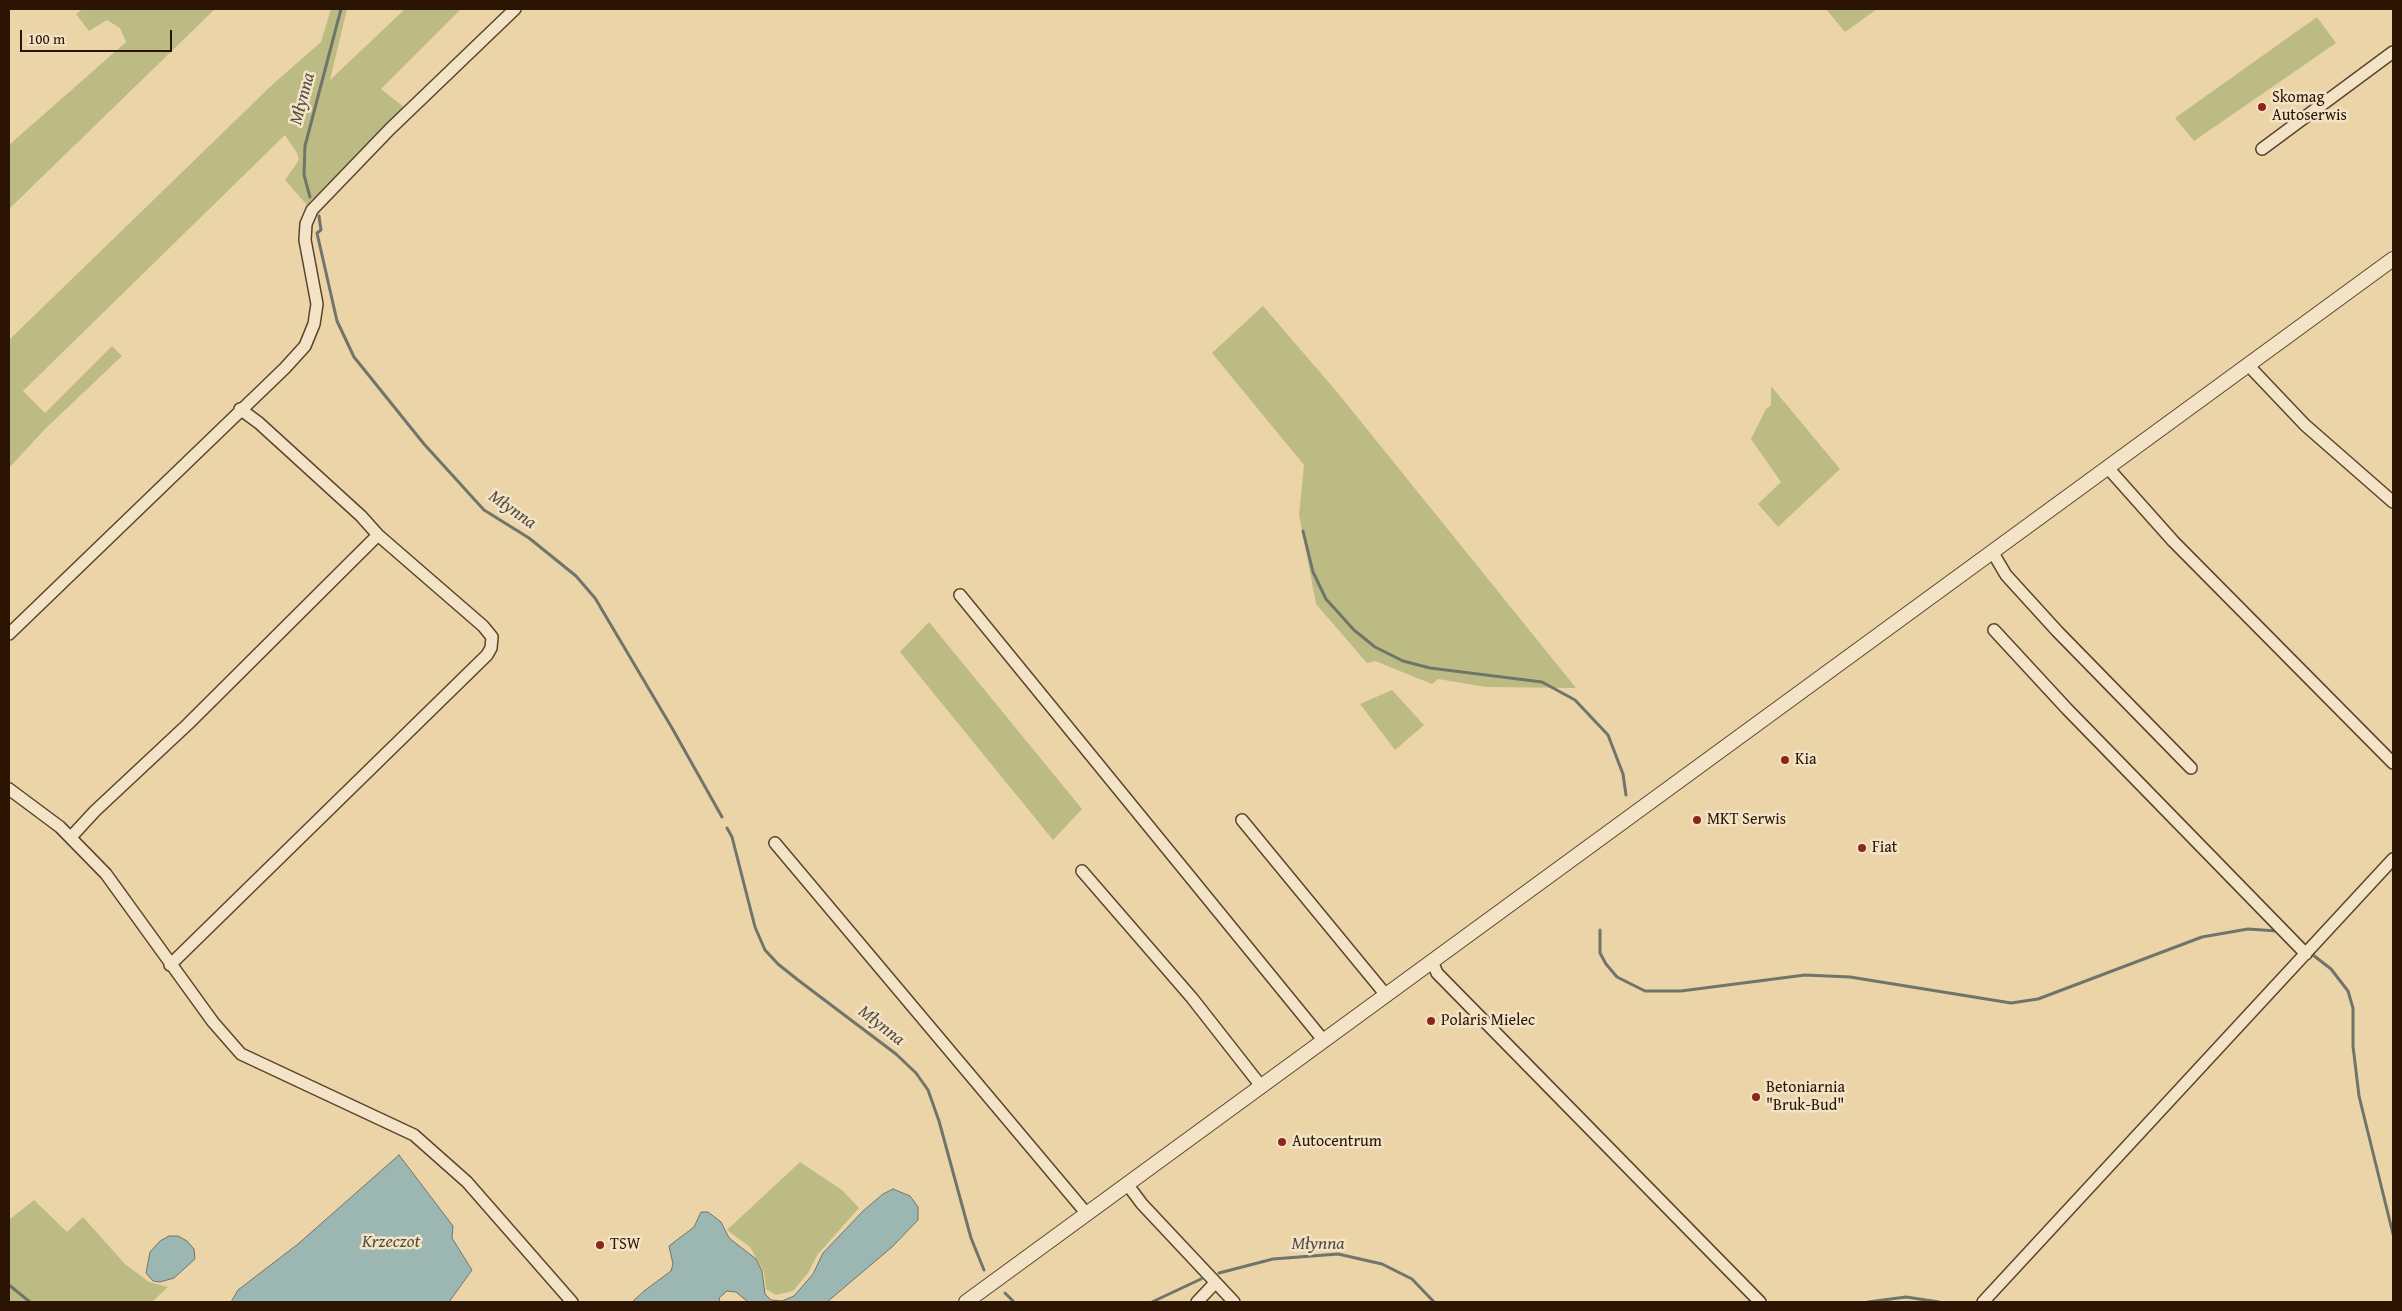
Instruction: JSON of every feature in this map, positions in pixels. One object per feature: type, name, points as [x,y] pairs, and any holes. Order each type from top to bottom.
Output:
[{"type":"street","points":[[9,634],[306,346],[314,324],[316,304],[305,240],[306,224],[312,210],[390,129],[515,9]]},
{"type":"street","points":[[2262,149],[2393,52]]},
{"type":"street","points":[[966,1302],[2393,259]]},
{"type":"street","points":[[2248,366],[2305,425],[2393,502]]},
{"type":"street","points":[[170,965],[487,655],[491,648],[492,637],[483,626],[378,535],[361,516],[266,429],[240,409]]},
{"type":"street","points":[[2108,468],[2173,541],[2393,763]]},
{"type":"street","points":[[71,837],[95,811],[188,724],[378,535]]},
{"type":"street","points":[[1993,553],[2006,575],[2057,631],[2191,768]]},
{"type":"street","points":[[960,595],[1324,1040]]},
{"type":"street","points":[[1994,630],[2067,710],[2306,954]]},
{"type":"street","points":[[9,789],[71,837],[106,874],[170,965],[213,1022],[241,1054],[407,1130],[448,1163],[572,1302]]},
{"type":"street","points":[[1242,820],[1386,995]]},
{"type":"street","points":[[775,842],[1087,1214]]},
{"type":"street","points":[[1983,1302],[2393,859]]},
{"type":"street","points":[[1082,871],[1192,998],[1261,1086]]},
{"type":"street","points":[[1432,961],[1437,973],[1760,1302]]},
{"type":"street","points":[[1127,1184],[1142,1204],[1234,1302]]},
{"type":"street","points":[[1197,1302],[1216,1283]]},
{"type":"shaded area","points":[[82,9],[215,9],[9,209],[9,145],[126,42],[120,28],[107,20],[89,31],[76,14]]},
{"type":"shaded area","points":[[331,9],[347,9],[330,80],[405,9],[461,9],[381,89],[405,108],[307,205],[285,180],[299,160],[297,153],[285,135],[23,391],[45,413],[112,346],[122,356],[45,429],[9,468],[9,340],[273,84],[321,42]]},
{"type":"shaded area","points":[[1826,9],[1877,9],[1845,32]]},
{"type":"shaded area","points":[[2317,17],[2336,43],[2194,141],[2175,118]]},
{"type":"shaded area","points":[[1263,306],[1337,392],[1576,688],[1486,687],[1438,679],[1432,684],[1375,661],[1367,663],[1316,604],[1299,515],[1304,465],[1212,353]]},
{"type":"shaded area","points":[[1771,386],[1840,469],[1778,527],[1758,504],[1781,482],[1751,439],[1766,409],[1771,405]]},
{"type":"shaded area","points":[[929,622],[1082,809],[1053,840],[900,652]]},
{"type":"shaded area","points":[[1392,690],[1424,725],[1395,750],[1360,704]]},
{"type":"shaded area","points":[[800,1162],[842,1190],[859,1208],[818,1254],[808,1273],[793,1291],[776,1295],[766,1289],[764,1272],[750,1247],[727,1230]]},
{"type":"shaded area","points":[[34,1200],[67,1232],[83,1217],[125,1264],[149,1282],[168,1287],[152,1302],[9,1302],[9,1220]]},
{"type":"water","name":"Krzeczot","points":[[399,1155],[453,1226],[452,1238],[472,1270],[449,1302],[231,1302],[238,1290],[298,1244]]},
{"type":"water","points":[[893,1189],[910,1196],[918,1207],[918,1220],[892,1247],[827,1302],[748,1302],[736,1292],[727,1291],[719,1298],[720,1302],[632,1302],[671,1271],[673,1264],[669,1246],[694,1227],[701,1212],[708,1212],[721,1222],[729,1238],[756,1259],[762,1271],[765,1294],[771,1300],[782,1301],[794,1296],[813,1274],[823,1253],[863,1211],[883,1194]]},
{"type":"water","points":[[169,1236],[178,1236],[187,1241],[194,1249],[195,1259],[174,1278],[160,1282],[153,1281],[146,1273],[150,1252],[160,1241]]},
{"type":"waterway","name":"Młynna","points":[[310,197],[304,175],[305,146],[341,9]]},
{"type":"waterway","name":"Młynna","points":[[319,216],[321,230],[317,233],[337,321],[354,357],[424,444],[484,510],[529,538],[576,576],[595,598],[722,817]]},
{"type":"waterway","points":[[1303,531],[1313,572],[1326,599],[1354,630],[1375,647],[1403,661],[1430,668],[1542,682],[1575,700],[1608,735],[1623,774],[1626,795]]},
{"type":"waterway","name":"Młynna","points":[[727,828],[732,837],[755,927],[765,950],[778,964],[798,980],[896,1054],[916,1073],[928,1090],[939,1121],[971,1238],[984,1270]]},
{"type":"waterway","points":[[1600,930],[1600,953],[1606,964],[1617,977],[1645,991],[1681,991],[1805,975],[1850,977],[2011,1003],[2038,999],[2202,937],[2248,929],[2277,931]]},
{"type":"waterway","points":[[2313,955],[2331,969],[2348,991],[2353,1008],[2353,1046],[2359,1096],[2393,1234]]},
{"type":"waterway","name":"Młynna","points":[[1219,1273],[1273,1259],[1338,1254],[1382,1264],[1412,1279],[1434,1302]]},
{"type":"waterway","name":"Młynna","points":[[1152,1302],[1201,1279]]},
{"type":"waterway","points":[[9,1285],[30,1302]]},
{"type":"waterway","name":"Młynna","points":[[1005,1293],[1014,1302]]},
{"type":"waterway","points":[[1868,1302],[1906,1297],[1939,1302]]},
{"type":"place","name":"Skomag Autoserwis","points":[[2262,107]]},
{"type":"place","name":"Kia","points":[[1785,760]]},
{"type":"place","name":"MKT Serwis","points":[[1697,820]]},
{"type":"place","name":"Fiat","points":[[1862,848]]},
{"type":"place","name":"Polaris Mielec","points":[[1431,1021]]},
{"type":"place","name":"Betoniarnia \"Bruk-Bud\"","points":[[1756,1097]]},
{"type":"place","name":"Autocentrum","points":[[1282,1142]]},
{"type":"place","name":"TSW","points":[[600,1245]]}]
